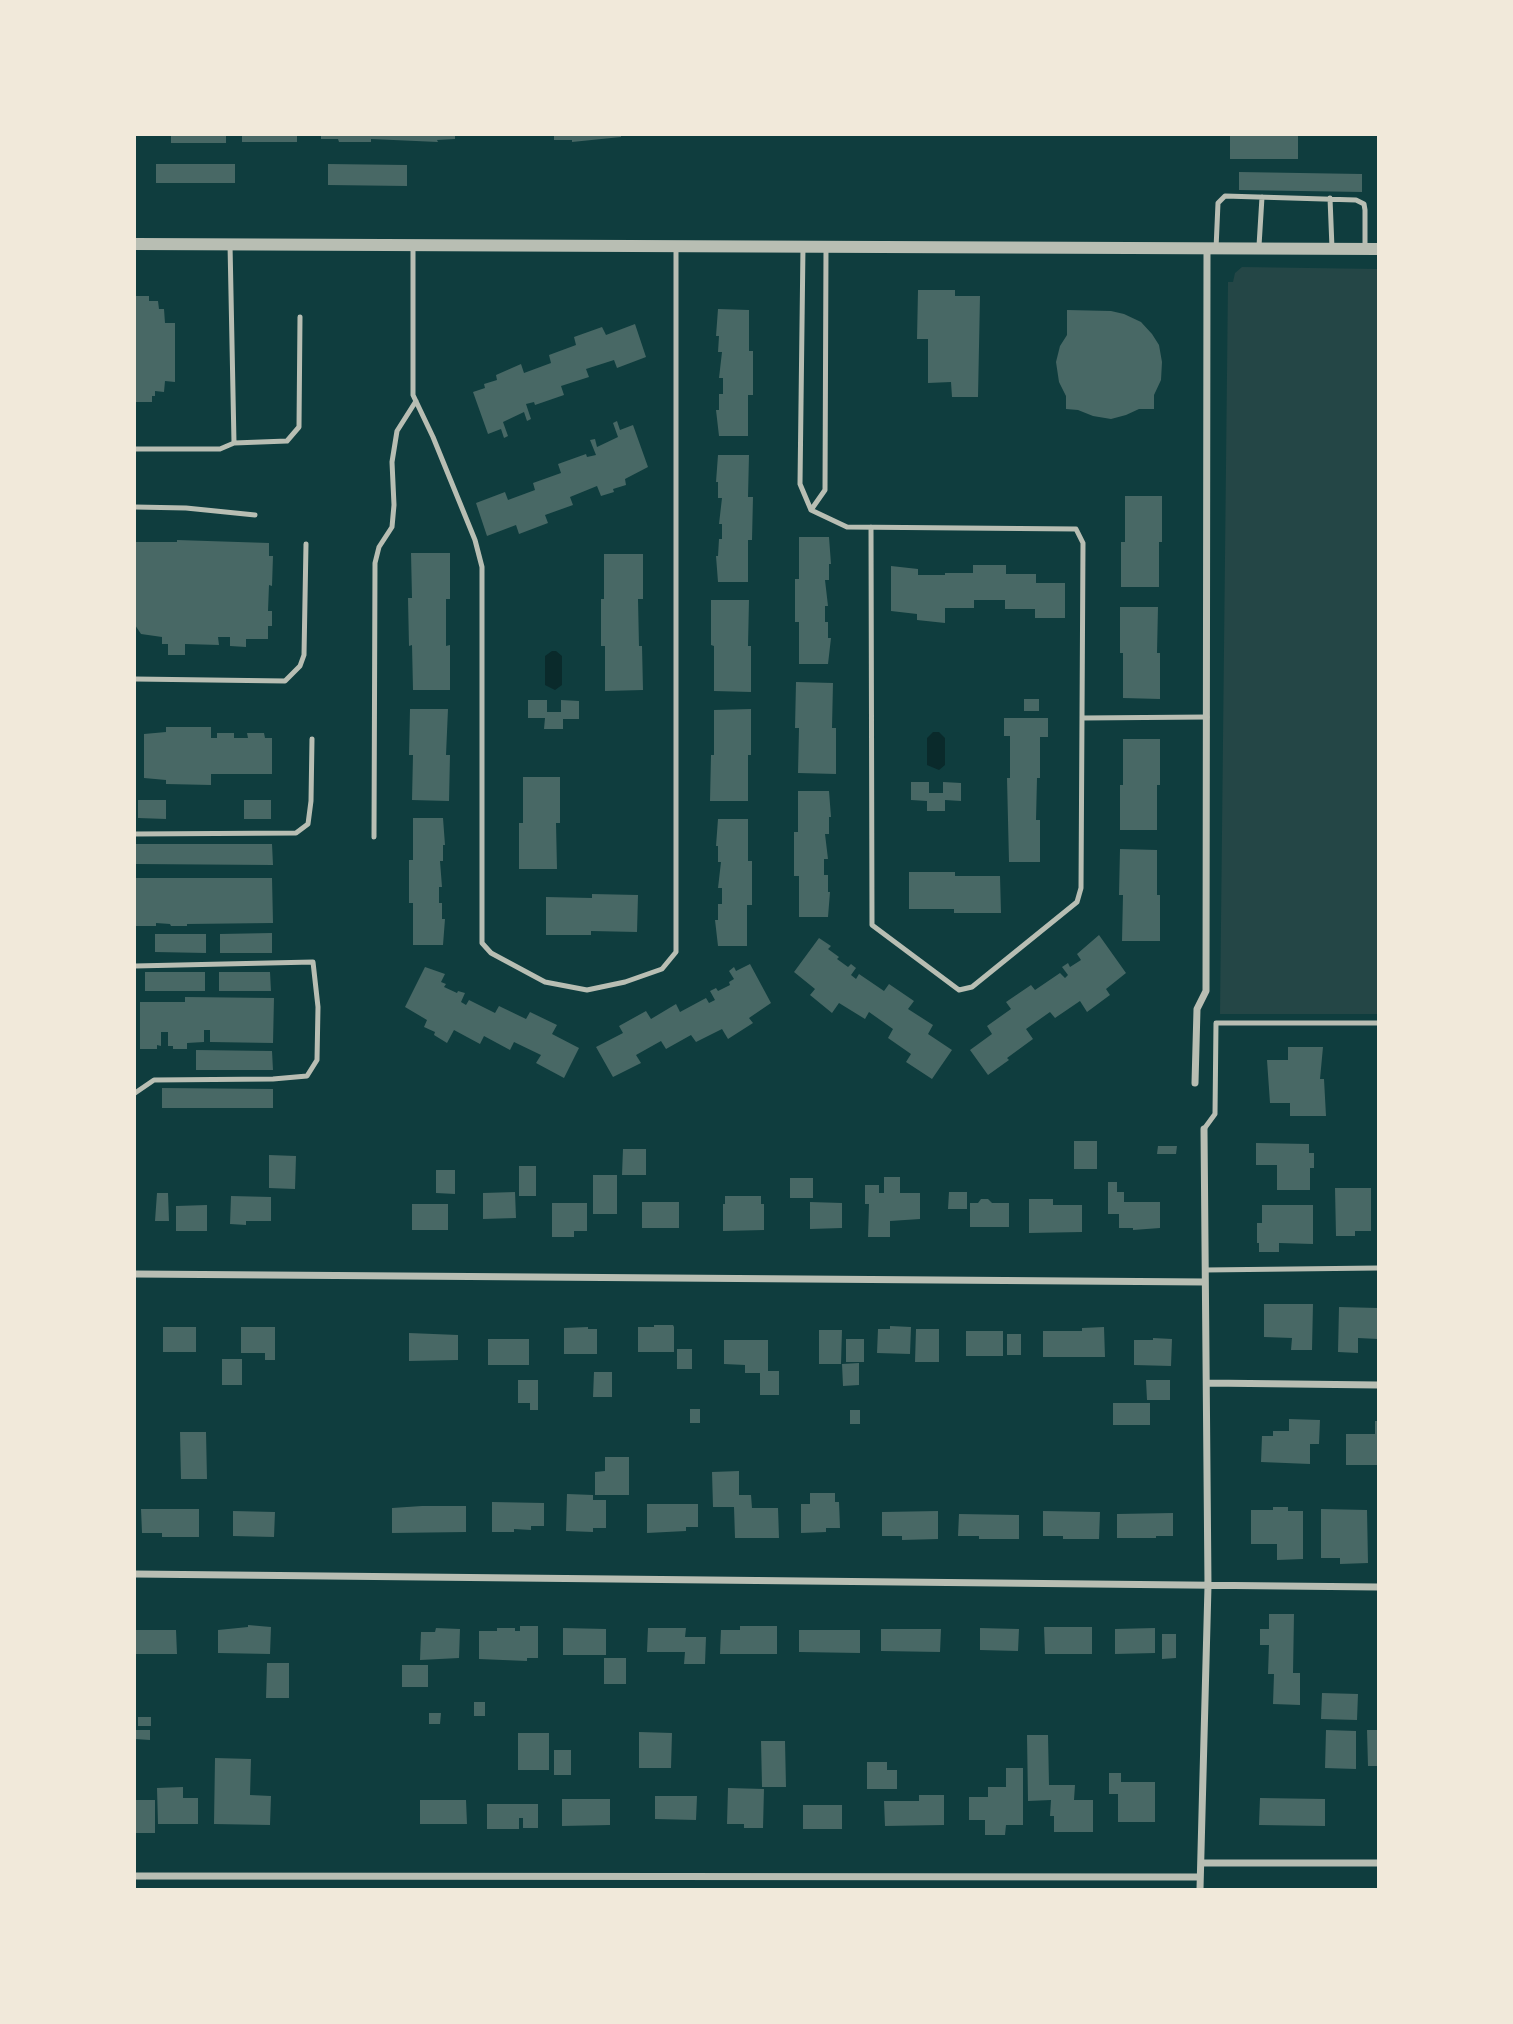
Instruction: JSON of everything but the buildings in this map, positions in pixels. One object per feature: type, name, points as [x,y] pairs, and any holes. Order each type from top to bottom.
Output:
[{"type":"street","points":[[135,244],[1372,249]]},
{"type":"street","points":[[1195,1083],[1197,1009],[1206,991],[1212,249]]},
{"type":"street","points":[[1200,1889],[1208,1586],[1204,1129]]},
{"type":"street","points":[[135,1274],[1205,1282]]},
{"type":"street","points":[[1207,1383],[1378,1385]]},
{"type":"street","points":[[135,1574],[1378,1587]]},
{"type":"street","points":[[1201,1863],[1378,1863]]},
{"type":"street","points":[[135,1876],[1200,1877]]},
{"type":"lane","points":[[1212,249],[1218,203],[1225,196],[1356,200],[1364,204],[1372,249]]},
{"type":"lane","points":[[1259,249],[1262,197]]},
{"type":"lane","points":[[1330,198],[1332,249]]},
{"type":"lane","points":[[230,244],[234,443]]},
{"type":"lane","points":[[413,245],[413,395],[475,541],[482,566],[482,943],[491,953],[545,982],[587,990],[625,982],[662,969],[676,952],[676,246]]},
{"type":"lane","points":[[803,246],[800,484],[811,510],[846,527],[871,527],[1076,529],[1083,543],[1081,888],[1077,902],[972,986],[959,990],[872,925],[871,527]]},
{"type":"lane","points":[[811,510],[824,490],[827,246]]},
{"type":"lane","points":[[135,449],[220,449],[234,443],[287,442],[299,427],[300,317]]},
{"type":"lane","points":[[374,837],[375,563],[379,547],[392,527],[392,462],[397,431],[416,401]]},
{"type":"lane","points":[[135,507],[186,508],[255,515]]},
{"type":"lane","points":[[135,678],[285,681],[300,666],[304,655],[306,544]]},
{"type":"lane","points":[[1082,718],[1207,717]]},
{"type":"lane","points":[[135,834],[296,833],[308,824],[312,802],[312,739]]},
{"type":"lane","points":[[135,966],[313,962],[318,1007],[317,1060],[307,1076],[273,1079],[154,1080],[135,1093]]},
{"type":"lane","points":[[1204,1129],[1215,1114],[1216,1023],[1378,1023]]},
{"type":"lane","points":[[1205,1270],[1378,1268]]},
{"type":"shaded area","points":[[1242,267],[1378,269],[1378,1014],[1220,1014],[1228,282],[1233,282],[1235,273]]},
{"type":"shaded area","points":[[552,651],[562,656],[562,685],[555,690],[545,685],[545,656]]},
{"type":"shaded area","points":[[933,732],[939,732],[945,738],[945,765],[939,770],[927,765],[927,738]]}]
